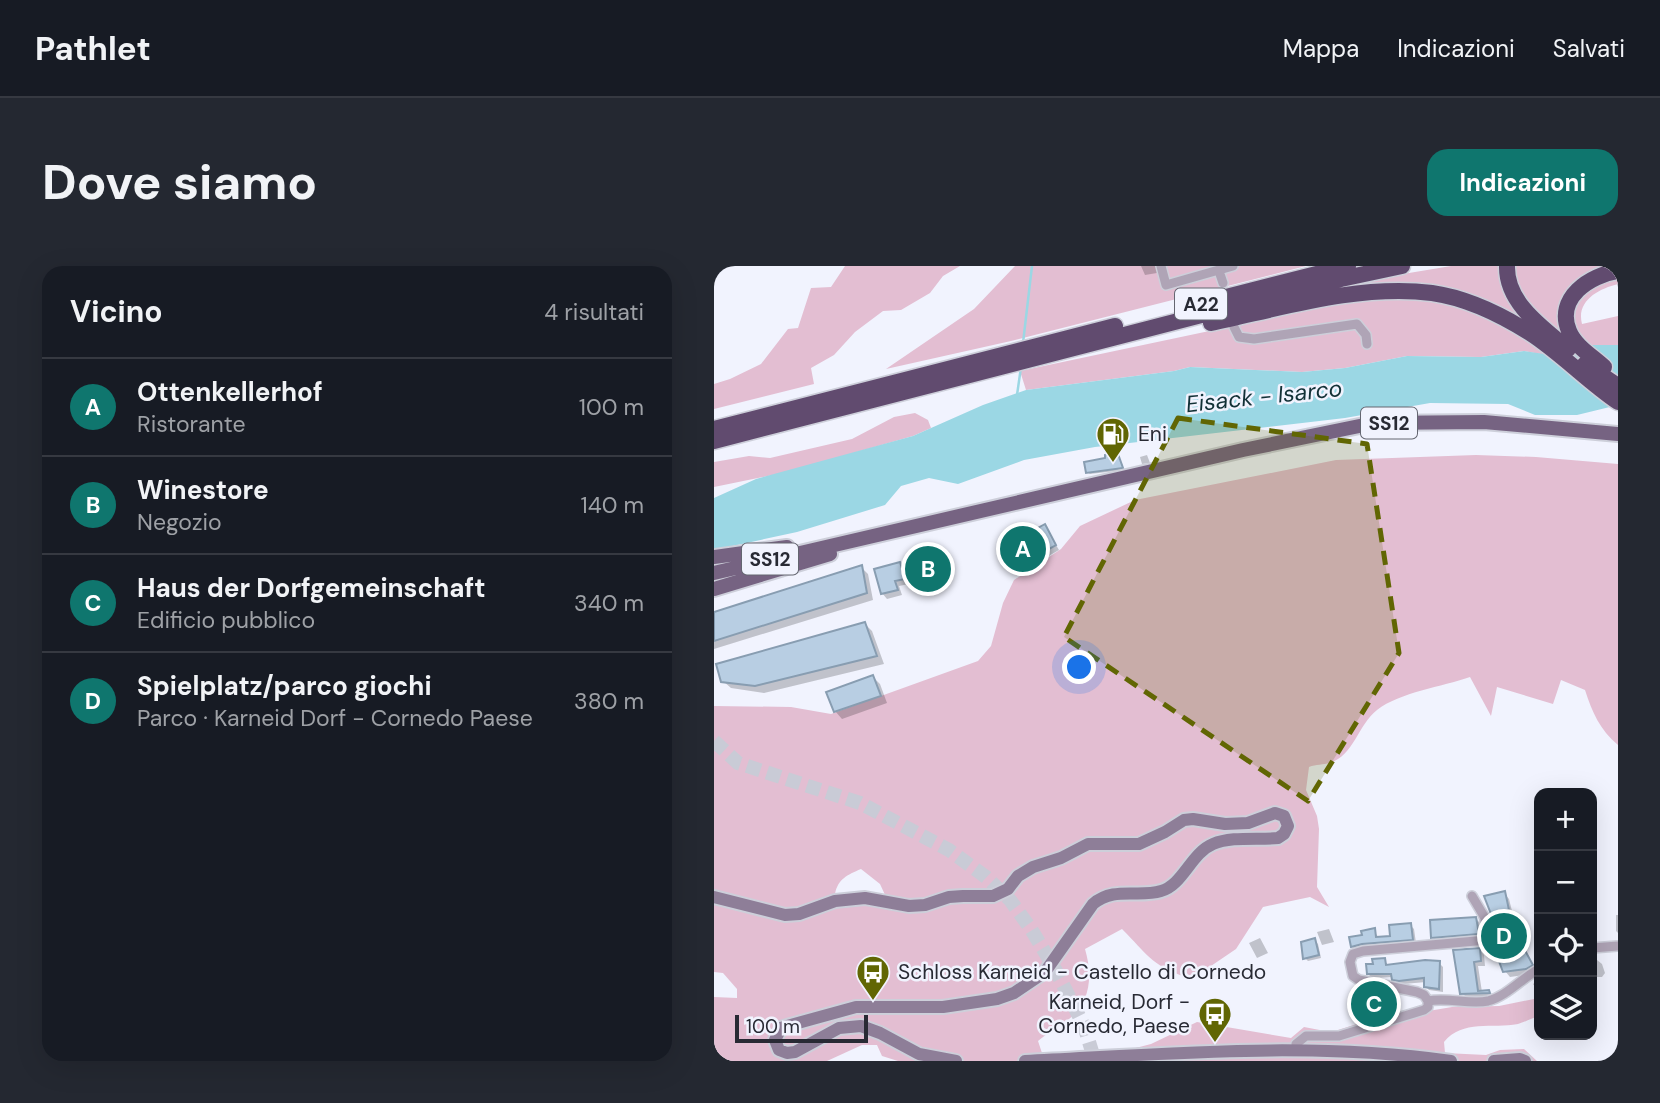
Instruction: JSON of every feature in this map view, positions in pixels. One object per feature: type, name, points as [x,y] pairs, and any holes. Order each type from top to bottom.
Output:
[{"type":"highway","name":"A22","points":[[714,441],[1348,266]]},
{"type":"highway","name":"A22","points":[[1052,348],[1132,333],[1402,266]]},
{"type":"highway","points":[[1507,266],[1509,286],[1518,302],[1595,373],[1618,401]]},
{"type":"highway","points":[[1618,271],[1596,276],[1578,289],[1568,306],[1566,316],[1569,332],[1618,384]]},
{"type":"highway","points":[[1132,333],[1182,329],[1360,293],[1433,293],[1485,308],[1532,334],[1618,401]]},
{"type":"highway","name":"A22","points":[[714,429],[970,370]]},
{"type":"highway","points":[[1595,373],[1618,384]]},
{"type":"main road","name":"SS12","points":[[714,573],[1374,423],[1484,422],[1618,434]]},
{"type":"main road","points":[[714,589],[830,554],[901,529]]},
{"type":"main road","points":[[714,557],[794,546],[827,546]]},
{"type":"street","points":[[1161,266],[1166,285],[1233,266]]},
{"type":"street","points":[[1219,271],[1223,283]]},
{"type":"street","points":[[1234,327],[1239,337],[1254,339],[1357,324],[1366,335],[1367,344]]},
{"type":"street","points":[[714,897],[785,915],[799,914],[835,901],[865,898],[909,906],[925,905],[949,897],[993,896],[1008,889],[1018,876],[1033,867],[1061,858],[1088,844],[1139,844],[1184,820],[1225,824],[1248,823],[1275,813],[1284,816],[1288,826],[1278,838],[1232,840],[1211,845],[1164,891],[1124,892],[1100,898],[1045,972],[1014,993],[997,999],[943,1007],[856,1007],[781,1028],[775,1040],[779,1050],[795,1052],[839,1028],[861,1026],[919,1054],[956,1061]]},
{"type":"street","points":[[1297,1050],[1296,1044],[1306,1036],[1339,1036],[1428,1007],[1424,995],[1417,992],[1359,980],[1353,976],[1350,962],[1353,954],[1487,940],[1485,918],[1472,896]]},
{"type":"street","points":[[1597,948],[1618,946]]},
{"type":"street","points":[[1428,1001],[1441,998],[1489,1000],[1534,971]]},
{"type":"street","points":[[1025,1061],[1297,1050],[1361,1051],[1451,1061]]},
{"type":"street","points":[[1494,1061],[1525,1061]]},
{"type":"highlighted area","points":[[1178,418],[1367,444],[1399,653],[1308,801],[1064,637]]},
{"type":"shaded area","points":[[845,266],[960,266],[943,276],[930,293],[901,310],[883,311],[855,332],[834,355],[811,368],[814,384],[714,409],[714,384],[761,364],[788,329],[798,328],[811,288],[831,287]]},
{"type":"shaded area","points":[[1015,266],[1306,266],[1011,341],[886,369],[974,309]]},
{"type":"shaded area","points":[[1451,266],[1502,266],[1539,332],[1471,298],[1321,293],[1385,277]]},
{"type":"shaded area","points":[[1513,266],[1617,266],[1577,283],[1568,339],[1546,322],[1518,290]]},
{"type":"shaded area","points":[[1618,276],[1618,284],[1590,297],[1581,316],[1582,324],[1618,316],[1618,345],[1587,345],[1574,327],[1572,315],[1579,294]]},
{"type":"shaded area","points":[[1411,296],[1459,306],[1507,325],[1551,356],[1524,351],[1481,357],[1407,356],[1345,368],[1302,372],[1190,367],[1026,390],[1020,371],[1361,299]]},
{"type":"shaded area","points":[[915,413],[928,420],[931,428],[913,436],[787,472],[714,487],[714,462],[749,456],[770,458],[852,439],[894,417]]},
{"type":"shaded area","points":[[1476,455],[1618,464],[1618,745],[1597,720],[1585,690],[1561,680],[1553,704],[1497,687],[1491,716],[1470,677],[1409,694],[1386,704],[1371,716],[1350,747],[1338,759],[1309,767],[1306,790],[1317,816],[1319,829],[1317,887],[1329,907],[1310,897],[1263,907],[1236,949],[1208,968],[1185,977],[1156,963],[1122,929],[1085,949],[1089,979],[1085,999],[1074,1015],[1038,1041],[1042,1053],[1124,1051],[1151,1044],[1197,1022],[1291,1038],[1304,1027],[1325,1031],[1338,1030],[1363,1022],[1452,1007],[1499,1006],[1534,999],[1534,1018],[1518,1024],[1478,1026],[1460,1030],[1444,1042],[1445,1053],[1486,1055],[1500,1050],[1524,1049],[1537,1061],[898,1061],[882,1056],[877,1045],[862,1045],[827,1061],[714,1061],[714,997],[737,998],[737,989],[723,973],[714,972],[714,706],[791,707],[831,714],[978,661],[991,646],[1003,603],[1014,580],[1061,549],[1080,526],[1135,500],[1336,460]],"holes":[[[861,869],[880,884],[886,897],[868,893],[835,894],[844,878]]]},
{"type":"water","name":"Eisack - Isarco","points":[[1587,345],[1618,345],[1618,405],[1577,415],[1535,415],[1508,404],[1430,403],[1345,418],[1095,447],[1024,460],[958,484],[929,478],[901,486],[885,505],[797,532],[714,550],[714,498],[756,479],[913,436],[983,405],[1026,390],[1190,367],[1302,372],[1345,368],[1407,356],[1481,357],[1524,351],[1551,355]]},
{"type":"building","points":[[1117,451],[1123,468],[1086,473],[1084,462],[1105,458],[1105,455]]},
{"type":"building","points":[[1045,524],[1056,545],[1022,564],[1014,549],[1030,540],[1027,534]]},
{"type":"building","points":[[900,562],[905,579],[895,581],[898,590],[881,594],[874,569]]},
{"type":"building","points":[[862,565],[867,593],[714,641],[714,612]]},
{"type":"building","points":[[865,622],[877,656],[755,686],[721,682],[716,664]]},
{"type":"building","points":[[873,675],[881,696],[834,712],[826,692]]},
{"type":"building","points":[[1505,891],[1509,910],[1491,914],[1484,896]]},
{"type":"building","points":[[1476,917],[1479,934],[1431,938],[1430,920]]},
{"type":"building","points":[[1411,923],[1413,940],[1351,947],[1349,937],[1362,935],[1361,931],[1375,928],[1376,937],[1390,936],[1389,925]]},
{"type":"building","points":[[1315,938],[1319,955],[1303,959],[1301,942]]},
{"type":"building","points":[[1522,945],[1533,965],[1526,969],[1503,972],[1497,956]]},
{"type":"building","points":[[1480,948],[1481,961],[1474,962],[1478,991],[1489,990],[1490,993],[1460,994],[1453,950]]},
{"type":"building","points":[[1385,958],[1386,965],[1425,960],[1440,961],[1439,989],[1424,987],[1424,978],[1399,981],[1392,980],[1391,974],[1367,974],[1366,964],[1373,964],[1372,959]]},
{"type":"building","points":[[1377,991],[1396,995],[1390,1003],[1383,1005],[1381,1013],[1365,1018],[1359,998]]},
{"type":"waterway","points":[[1023,343],[1032,266]]},
{"type":"waterway","points":[[1017,395],[1021,367]]},
{"type":"tunnel","points":[[714,741],[738,763],[860,803],[949,850],[986,877],[1010,900],[1055,969],[1084,1026],[1095,1061]]},
{"type":"place","name":"Eni","points":[[1113,464]]},
{"type":"place","name":"Ottenkellerhof","points":[[1023,549]]},
{"type":"place","name":"Winestore","points":[[928,569]]},
{"type":"place","name":"Spielplatz/parco giochi","points":[[1504,936]]},
{"type":"place","name":"Schloss Karneid - Castello di Cornedo","points":[[873,1002]]},
{"type":"place","name":"Haus der Dorfgemeinschaft","points":[[1374,1004]]},
{"type":"place","name":"Karneid, Dorf - Cornedo, Paese","points":[[1215,1044]]}]
